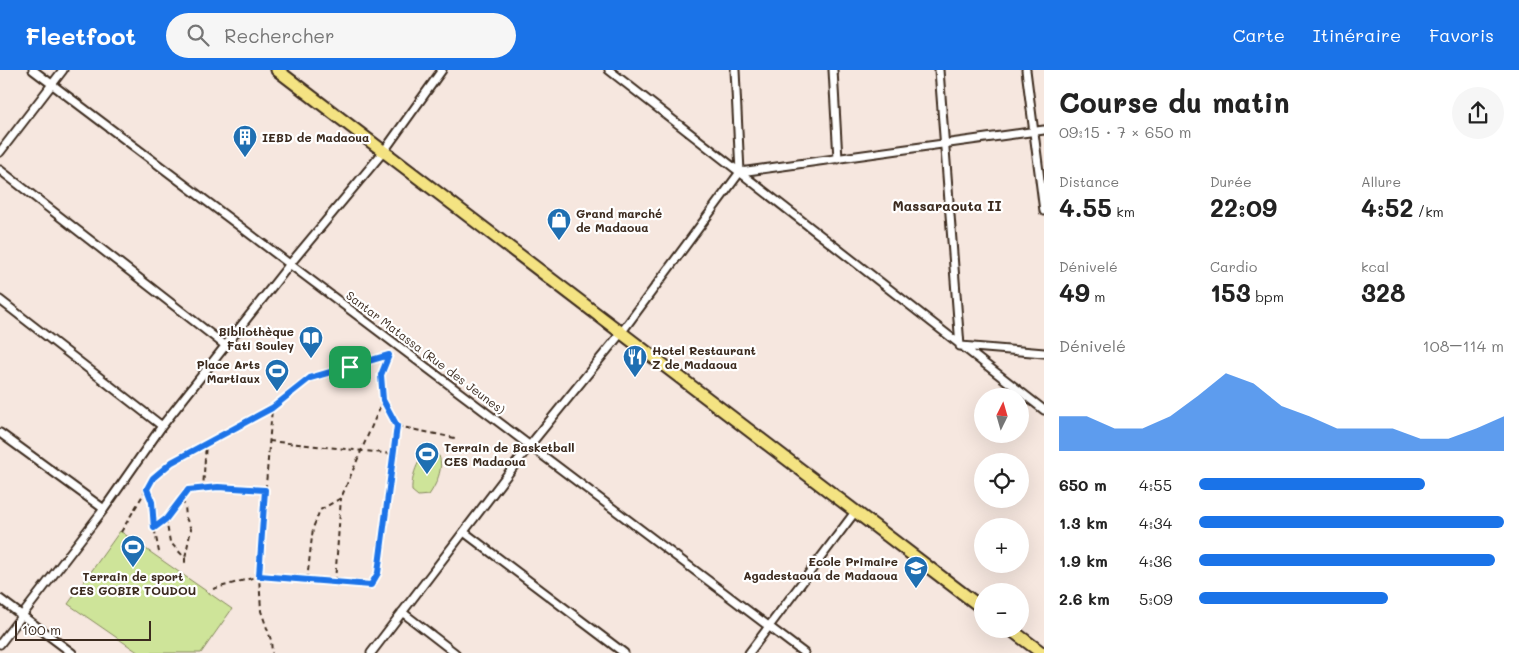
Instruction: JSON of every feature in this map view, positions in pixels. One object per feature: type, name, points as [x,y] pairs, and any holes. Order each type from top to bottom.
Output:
[{"type":"highway","points":[[276,70],[974,602]]},
{"type":"highway","points":[[1022,638],[1042,653]]},
{"type":"street","name":"Santar Matassa (Rue des Jeunes)","points":[[33,70],[804,653]]},
{"type":"street","points":[[0,152],[63,70]]},
{"type":"street","points":[[0,644],[104,509],[162,426],[290,264],[384,151],[442,70]]},
{"type":"street","points":[[609,70],[619,73],[740,172],[1044,410]]},
{"type":"street","points":[[371,653],[530,445],[621,333],[740,172],[735,70]]},
{"type":"street","points":[[833,70],[838,159]]},
{"type":"street","points":[[939,70],[960,346]]},
{"type":"street","points":[[1026,70],[1044,211]]},
{"type":"street","points":[[740,172],[1044,130]]},
{"type":"street","points":[[0,170],[226,346]]},
{"type":"street","points":[[0,300],[162,426]]},
{"type":"street","points":[[960,346],[1044,353]]},
{"type":"street","points":[[0,433],[104,509]]},
{"type":"street","points":[[749,653],[856,512]]},
{"type":"street","points":[[464,532],[624,653]]},
{"type":"street","points":[[0,599],[72,653]]},
{"type":"street","points":[[402,612],[455,653]]},
{"type":"path","points":[[121,532],[161,470],[206,443],[272,408],[310,378],[389,355],[381,375],[383,400],[397,426],[378,573],[371,585],[259,576],[213,589]]},
{"type":"path","points":[[335,582],[340,498],[383,400]]},
{"type":"path","points":[[272,408],[259,576],[261,611],[271,640],[272,653]]},
{"type":"path","points":[[397,426],[455,438]]},
{"type":"path","points":[[269,441],[393,454]]},
{"type":"path","points":[[203,489],[206,443]]},
{"type":"path","points":[[154,528],[166,519],[188,490],[218,487],[265,490]]},
{"type":"path","points":[[147,489],[152,502],[154,528],[159,552]]},
{"type":"path","points":[[307,580],[313,528],[320,510],[340,498]]},
{"type":"path","points":[[181,501],[185,505],[186,518],[191,529],[185,565]]},
{"type":"path","points":[[166,519],[170,542],[185,558]]},
{"type":"green space","name":"Terrain de Basketball CES Madaoua","points":[[430,452],[439,456],[441,466],[429,495],[418,496],[412,491],[414,474],[418,463],[425,454]]},
{"type":"green space","name":"Terrain de sport CES GOBIR TOUDOU","points":[[120,531],[232,609],[201,653],[139,653],[68,604]]},
{"type":"place","name":"IEBD de Madaoua","points":[[245,158]]},
{"type":"place","name":"Grand marché de Madaoua","points":[[559,241]]},
{"type":"place","name":"Bibliothèque Fati Souley","points":[[311,359]]},
{"type":"place","name":"Hotel Restaurant Z de Madaoua","points":[[635,378]]},
{"type":"place","name":"Place Arts Martiaux","points":[[277,392]]},
{"type":"place","name":"Terrain de Basketball CES Madaoua","points":[[427,475]]},
{"type":"place","name":"Terrain de sport CES GOBIR TOUDOU","points":[[133,568]]},
{"type":"place","name":"Ecole Primaire Agadestaoua de Madaoua","points":[[916,589]]},
{"type":"district","name":"Massaraouta II","points":[[947,205]]},
{"type":"route","points":[[389,355],[381,375],[383,400],[397,426],[378,573],[371,585],[259,576],[265,490],[218,487],[188,490],[166,519],[154,528],[152,502],[147,489],[153,478],[161,470],[223,433],[272,408],[310,378],[350,367],[389,355]]}]
